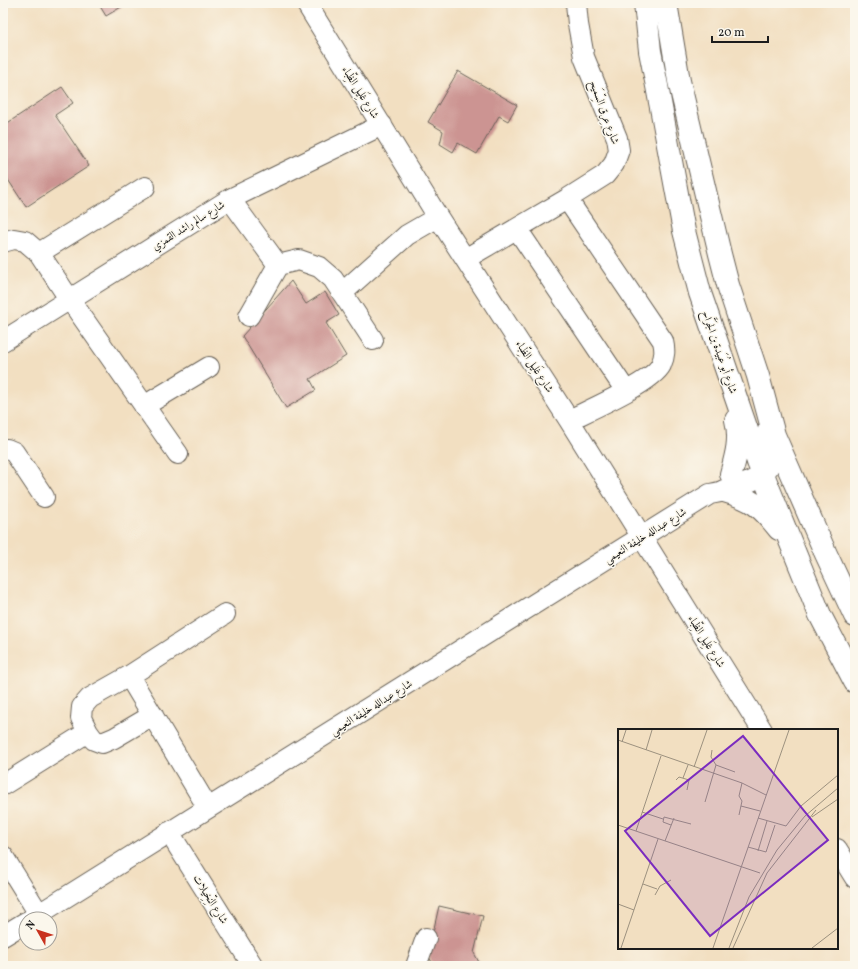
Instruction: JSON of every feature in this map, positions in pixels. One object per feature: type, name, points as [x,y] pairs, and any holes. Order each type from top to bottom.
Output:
[{"type":"main road","name":"شارع أبو عُبَيدة بن الجَرَّاح","points":[[645,3],[650,51],[689,253],[700,293],[795,554],[820,615],[855,682]]},
{"type":"main road","points":[[666,3],[679,81],[720,254],[728,285],[758,376],[774,435],[855,616]]},
{"type":"main road","points":[[728,372],[728,395],[738,426],[739,434],[738,449],[722,486],[760,507],[795,554]]},
{"type":"street","name":"شارع غَلِيل الظِّباء","points":[[306,3],[438,217],[569,420],[761,729]]},
{"type":"street","name":"شارع عِرق السِّمَيح","points":[[567,199],[605,174],[614,164],[619,150],[617,138],[584,57],[576,3]]},
{"type":"street","points":[[673,49],[676,3]]},
{"type":"street","name":"شارع سالم راشد القمزي","points":[[3,340],[230,199],[382,126]]},
{"type":"street","points":[[39,253],[145,186]]},
{"type":"street","points":[[230,199],[278,265]]},
{"type":"street","points":[[465,259],[567,199],[663,341],[665,351],[661,365],[651,376],[626,391],[569,420]]},
{"type":"street","points":[[342,293],[407,236],[438,217]]},
{"type":"street","points":[[517,228],[626,391]]},
{"type":"street","points":[[3,242],[14,239],[25,241],[39,253],[178,454]]},
{"type":"street","points":[[248,316],[278,265],[298,260],[319,267],[333,279],[373,340]]},
{"type":"street","points":[[144,406],[209,367]]},
{"type":"street","points":[[758,376],[758,397],[772,442],[772,452],[764,467],[783,473],[811,539],[818,548],[826,554]]},
{"type":"street","points":[[3,449],[14,452],[44,497]]},
{"type":"street","name":"شارع عبدالله خليفة النعيمي","points":[[43,911],[722,486],[735,488],[759,478],[764,467]]},
{"type":"street","points":[[153,715],[114,738],[102,743],[94,740],[81,718],[82,707],[90,698],[128,676],[225,614]]},
{"type":"street","points":[[128,676],[208,808]]},
{"type":"street","points":[[3,785],[88,732]]},
{"type":"street","name":"شارع النِّخِيلات","points":[[170,832],[253,966]]},
{"type":"street","points":[[838,851],[855,878]]},
{"type":"street","points":[[3,856],[29,911]]},
{"type":"street","name":"شارع عبدالله خليفة النعيمي","points":[[3,936],[18,927]]},
{"type":"street","points":[[416,966],[426,938]]},
{"type":"building","points":[[98,3],[128,3],[106,16]]},
{"type":"building","points":[[458,71],[517,105],[508,121],[499,116],[477,154],[458,143],[453,152],[440,144],[443,131],[428,122]]},
{"type":"building","points":[[62,87],[73,103],[55,115],[89,166],[26,207],[3,172],[3,126]]},
{"type":"building","points":[[291,281],[306,304],[325,292],[339,315],[326,323],[346,356],[310,379],[316,390],[286,408],[242,336]]},
{"type":"building","points":[[439,906],[483,916],[474,953],[481,966],[434,966],[428,955]]}]
